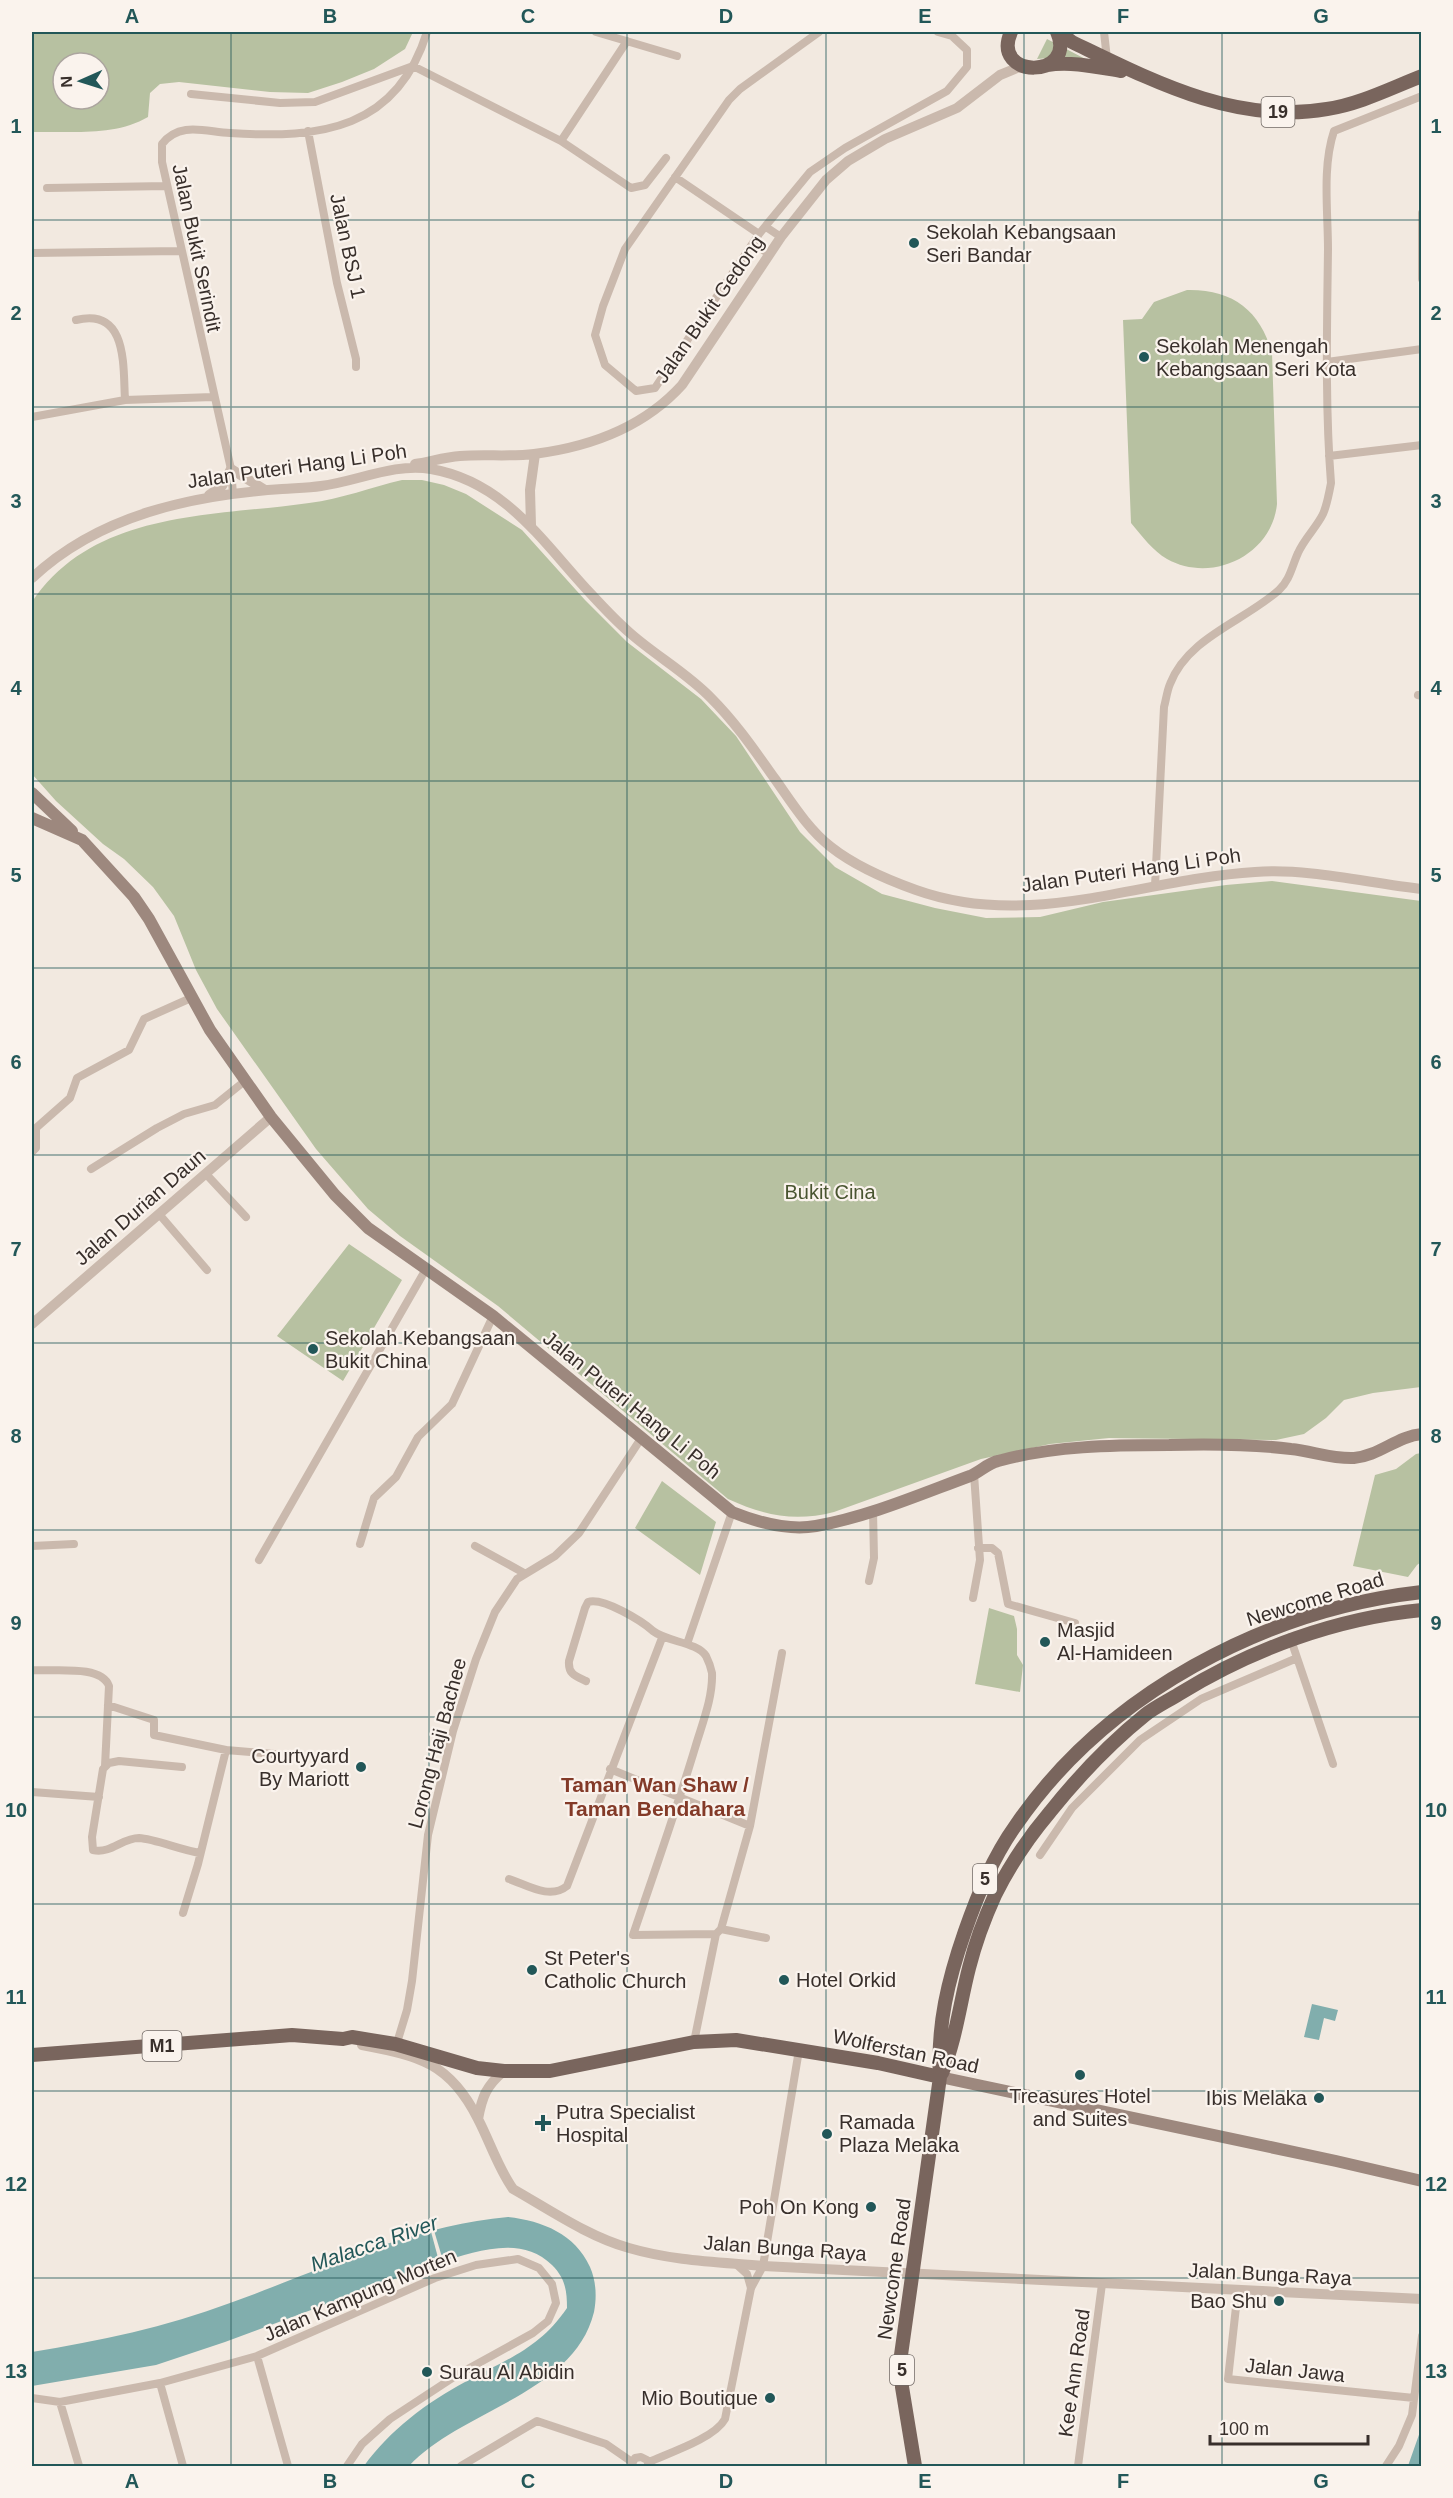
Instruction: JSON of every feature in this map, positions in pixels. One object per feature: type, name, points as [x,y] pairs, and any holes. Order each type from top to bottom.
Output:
[{"type":"main road","name":"19","points":[[1058,32],[1072,42],[1135,73],[1208,101],[1240,108],[1278,112],[1328,109],[1354,103],[1422,76]]},
{"type":"main road","points":[[1047,65],[1058,52],[1060,44],[1058,32]]},
{"type":"main road","points":[[1008,39],[1022,66],[1039,69],[1056,64],[1093,66],[1135,73]]},
{"type":"main road","points":[[32,793],[82,840]]},
{"type":"main road","name":"Jalan Puteri Hang Li Poh","points":[[32,818],[82,840],[134,897],[149,919],[191,998],[271,1117],[351,1213],[493,1316],[732,1512],[752,1520],[788,1527],[814,1527],[873,1511],[974,1474],[996,1461],[1050,1450],[1210,1444],[1292,1449],[1335,1458],[1353,1458],[1377,1452],[1422,1434]]},
{"type":"main road","name":"Newcome Road","points":[[915,2466],[907,2424],[902,2376],[903,2333],[940,2077],[938,2043],[952,1967],[980,1890],[1015,1826],[1038,1795],[1083,1745],[1137,1701],[1249,1638],[1386,1597],[1422,1592]]},
{"type":"main road","name":"Newcome Road","points":[[940,2077],[953,2046],[970,1964],[994,1897],[1013,1861],[1068,1788],[1146,1714],[1225,1668],[1292,1641],[1364,1618],[1422,1610]]},
{"type":"main road","name":"M1","points":[[32,2055],[292,2035],[343,2038]]},
{"type":"main road","name":"Wolferstan Road","points":[[343,2038],[381,2041],[395,2048],[504,2071],[550,2071],[694,2042],[736,2040],[878,2063],[1325,2158],[1422,2181]]},
{"type":"street","name":"Jalan Bukit Serindit","points":[[233,494],[231,469],[180,251],[162,162],[162,144],[175,133],[196,129],[292,134],[341,123],[374,111],[403,84],[427,32]]},
{"type":"street","points":[[596,32],[677,56]]},
{"type":"street","points":[[819,32],[740,89],[729,100],[626,249],[597,323],[595,335],[605,365],[636,391],[655,388],[759,234],[810,172],[845,148],[947,91],[967,66],[967,50],[952,36],[938,32]]},
{"type":"street","points":[[1104,32],[1107,59]]},
{"type":"street","name":"Jalan Bukit Gedong","points":[[1000,75],[1008,39]]},
{"type":"street","points":[[561,141],[627,41]]},
{"type":"street","points":[[191,94],[280,103],[315,102],[413,66],[561,141],[631,188],[645,185],[666,158]]},
{"type":"street","name":"Jalan Bukit Gedong","points":[[402,467],[459,456],[535,454],[599,440],[637,423],[682,385],[769,254],[826,180],[848,161],[885,139],[957,108],[1000,75],[1022,66]]},
{"type":"street","points":[[1155,886],[1163,726],[1170,684],[1180,665],[1199,647],[1218,631],[1265,600],[1286,582],[1299,551],[1325,507],[1331,483],[1327,362],[1328,147],[1334,131],[1422,96]]},
{"type":"street","name":"Jalan BSJ 1","points":[[308,131],[337,283],[356,367]]},
{"type":"street","points":[[675,177],[759,234]]},
{"type":"street","points":[[47,188],[167,186]]},
{"type":"street","points":[[1422,213],[1422,279]]},
{"type":"street","points":[[766,227],[781,237]]},
{"type":"street","points":[[753,243],[769,254]]},
{"type":"street","points":[[32,253],[180,251]]},
{"type":"street","points":[[76,320],[90,318],[101,322],[112,327],[119,337],[125,400]]},
{"type":"street","points":[[1327,362],[1422,348]]},
{"type":"street","points":[[32,417],[125,400],[213,397]]},
{"type":"street","points":[[1329,456],[1422,445]]},
{"type":"street","points":[[531,525],[530,490],[535,454]]},
{"type":"street","name":"Jalan Puteri Hang Li Poh","points":[[32,578],[68,548],[102,530],[141,514],[204,498],[322,486],[402,467],[432,469],[461,478],[487,490],[531,525],[592,596],[631,634],[684,673],[721,708],[745,736],[813,829],[832,847],[873,872],[932,895],[963,903],[1008,907],[1041,906],[1253,872],[1283,872],[1422,889]]},
{"type":"street","points":[[204,498],[222,486],[231,469],[265,490]]},
{"type":"street","points":[[32,1152],[36,1148],[36,1128],[70,1098],[77,1078],[129,1050],[144,1018],[191,998]]},
{"type":"street","points":[[91,1169],[184,1114],[215,1105],[246,1080]]},
{"type":"street","name":"Jalan Durian Daun","points":[[32,1324],[271,1117]]},
{"type":"street","points":[[206,1174],[246,1217]]},
{"type":"street","points":[[159,1214],[207,1270]]},
{"type":"street","points":[[259,1560],[426,1269]]},
{"type":"street","points":[[360,1544],[374,1498],[396,1477],[418,1437],[452,1404],[493,1316]]},
{"type":"street","name":"Lorong Haji Bachee","points":[[395,2048],[407,2010],[415,1960],[428,1835],[453,1731],[476,1659],[495,1612],[510,1587],[524,1573],[555,1556],[579,1533],[642,1437]]},
{"type":"street","points":[[973,1598],[979,1572],[974,1474]]},
{"type":"street","points":[[869,1581],[874,1558],[873,1511]]},
{"type":"street","points":[[687,1644],[732,1512]]},
{"type":"street","points":[[32,1546],[74,1544]]},
{"type":"street","points":[[474,1545],[524,1573]]},
{"type":"street","points":[[978,1548],[992,1548],[998,1553],[1008,1604],[1075,1623]]},
{"type":"street","points":[[586,1681],[572,1675],[568,1669],[588,1602],[592,1600],[613,1607],[645,1623],[662,1638],[687,1644],[705,1653],[712,1671],[709,1698],[680,1798],[633,1935],[718,1932],[766,1938]]},
{"type":"street","points":[[1287,1625],[1334,1764]]},
{"type":"street","points":[[509,1879],[549,1893],[559,1892],[567,1886],[662,1638]]},
{"type":"street","points":[[694,2042],[718,1932],[750,1826],[782,1653]]},
{"type":"street","points":[[1040,1855],[1072,1808],[1140,1740],[1201,1699],[1297,1658]]},
{"type":"street","points":[[33,1670],[95,1672],[107,1680],[109,1686],[105,1766],[92,1837],[93,1850],[101,1852],[128,1840],[139,1838],[200,1853]]},
{"type":"street","points":[[108,1705],[154,1720],[154,1735],[226,1750],[274,1754]]},
{"type":"street","points":[[183,1912],[226,1750]]},
{"type":"street","points":[[105,1766],[119,1761],[182,1767]]},
{"type":"street","points":[[610,1769],[750,1826]]},
{"type":"street","points":[[32,1792],[99,1797]]},
{"type":"street","name":"Jalan Bunga Raya","points":[[343,2038],[351,2043],[395,2048],[444,2072],[460,2090],[478,2119],[513,2189],[628,2248],[670,2257],[763,2266],[1422,2299]]},
{"type":"street","points":[[461,2466],[537,2421],[606,2444],[631,2464],[635,2458],[641,2457],[649,2464],[721,2427],[726,2419],[751,2288],[763,2266],[799,2050]]},
{"type":"street","points":[[478,2119],[486,2088],[504,2071]]},
{"type":"street","name":"Jalan Kampung Morten","points":[[32,2398],[60,2402],[160,2383],[257,2356],[446,2274],[476,2265],[518,2259],[539,2268],[552,2284],[556,2303],[548,2321],[533,2333],[457,2375],[390,2419],[362,2444],[347,2466]]},
{"type":"street","points":[[736,2264],[747,2274],[751,2288]]},
{"type":"street","name":"Kee Ann Road","points":[[1078,2466],[1102,2284]]},
{"type":"street","name":"Jalan Jawa","points":[[1238,2289],[1228,2379],[1414,2398]]},
{"type":"street","points":[[1386,2466],[1407,2431],[1412,2415],[1422,2336]]},
{"type":"street","points":[[257,2356],[288,2466]]},
{"type":"street","points":[[160,2383],[183,2466]]},
{"type":"street","points":[[60,2402],[79,2466]]},
{"type":"green space","points":[[32,32],[413,32],[405,49],[374,69],[308,93],[270,92],[179,82],[160,84],[150,93],[148,117],[121,128],[91,132],[32,132]]},
{"type":"green space","points":[[1047,39],[1093,63],[1060,57],[1037,59]]},
{"type":"green space","points":[[1187,290],[1218,293],[1242,305],[1260,325],[1272,353],[1277,504],[1273,522],[1264,538],[1237,560],[1220,566],[1202,568],[1184,566],[1162,556],[1152,548],[1131,523],[1123,320],[1142,319],[1154,302]]},
{"type":"green space","name":"Bukit Cina","points":[[402,480],[422,480],[444,485],[466,494],[522,530],[585,600],[627,642],[701,699],[736,736],[800,832],[835,867],[882,894],[986,918],[1040,917],[1103,902],[1272,881],[1421,901],[1421,1387],[1373,1393],[1344,1400],[1326,1418],[1304,1434],[1276,1440],[1109,1438],[1050,1444],[981,1459],[834,1512],[806,1517],[780,1516],[755,1510],[728,1499],[498,1306],[400,1236],[368,1209],[316,1149],[217,1009],[196,970],[174,916],[153,887],[56,801],[32,774],[32,602],[58,572],[88,550],[121,534],[157,523],[195,516],[321,501]]},
{"type":"green space","points":[[349,1244],[402,1280],[343,1381],[277,1336]]},
{"type":"green space","points":[[1421,1453],[1421,1562],[1408,1577],[1353,1566],[1375,1475],[1396,1469],[1416,1454]]},
{"type":"green space","points":[[662,1481],[716,1522],[700,1575],[635,1528]]},
{"type":"green space","points":[[989,1608],[1014,1616],[1017,1629],[1017,1655],[1023,1665],[1020,1692],[975,1684]]},
{"type":"water","points":[[1312,2004],[1338,2010],[1335,2021],[1324,2018],[1319,2040],[1304,2037]]},
{"type":"water","points":[[508,2217],[533,2222],[557,2231],[576,2246],[584,2256],[594,2278],[596,2294],[594,2312],[582,2340],[564,2363],[514,2399],[431,2447],[409,2466],[364,2466],[385,2441],[410,2418],[451,2390],[521,2352],[545,2334],[567,2308],[566,2290],[562,2280],[552,2265],[540,2256],[526,2250],[512,2248],[483,2250],[440,2262],[225,2342],[156,2365],[32,2386],[32,2352],[157,2326],[230,2303],[401,2239],[472,2222]]},
{"type":"water","points":[[1421,2429],[1421,2466],[1408,2466],[1409,2463]]},
{"type":"pier","points":[[433,2227],[444,2264],[440,2265],[430,2228]]},
{"type":"place","name":"Sekolah Kebangsaan Seri Bandar","points":[[914,243]]},
{"type":"place","name":"Sekolah Menengah Kebangsaan Seri Kota","points":[[1144,357]]},
{"type":"place","name":"Sekolah Kebangsaan Bukit China","points":[[313,1349]]},
{"type":"place","name":"Masjid Al-Hamideen","points":[[1045,1642]]},
{"type":"place","name":"Courtyyard By Mariott","points":[[361,1767]]},
{"type":"place","name":"St Peter's Catholic Church","points":[[532,1970]]},
{"type":"place","name":"Hotel Orkid","points":[[784,1980]]},
{"type":"place","name":"Treasures Hotel and Suites","points":[[1080,2075]]},
{"type":"place","name":"Ibis Melaka","points":[[1319,2098]]},
{"type":"place","name":"Putra Specialist Hospital","points":[[543,2123]]},
{"type":"place","name":"Ramada Plaza Melaka","points":[[827,2134]]},
{"type":"place","name":"Poh On Kong","points":[[871,2207]]},
{"type":"place","name":"Bao Shu","points":[[1279,2301]]},
{"type":"place","name":"Surau Al Abidin","points":[[427,2372]]},
{"type":"place","name":"Mio Boutique","points":[[770,2398]]},
{"type":"district","name":"Taman Wan Shaw / Taman Bendahara","points":[[655,1796]]},
{"type":"water label","name":"Malacca River","points":[[374,2243]]}]
